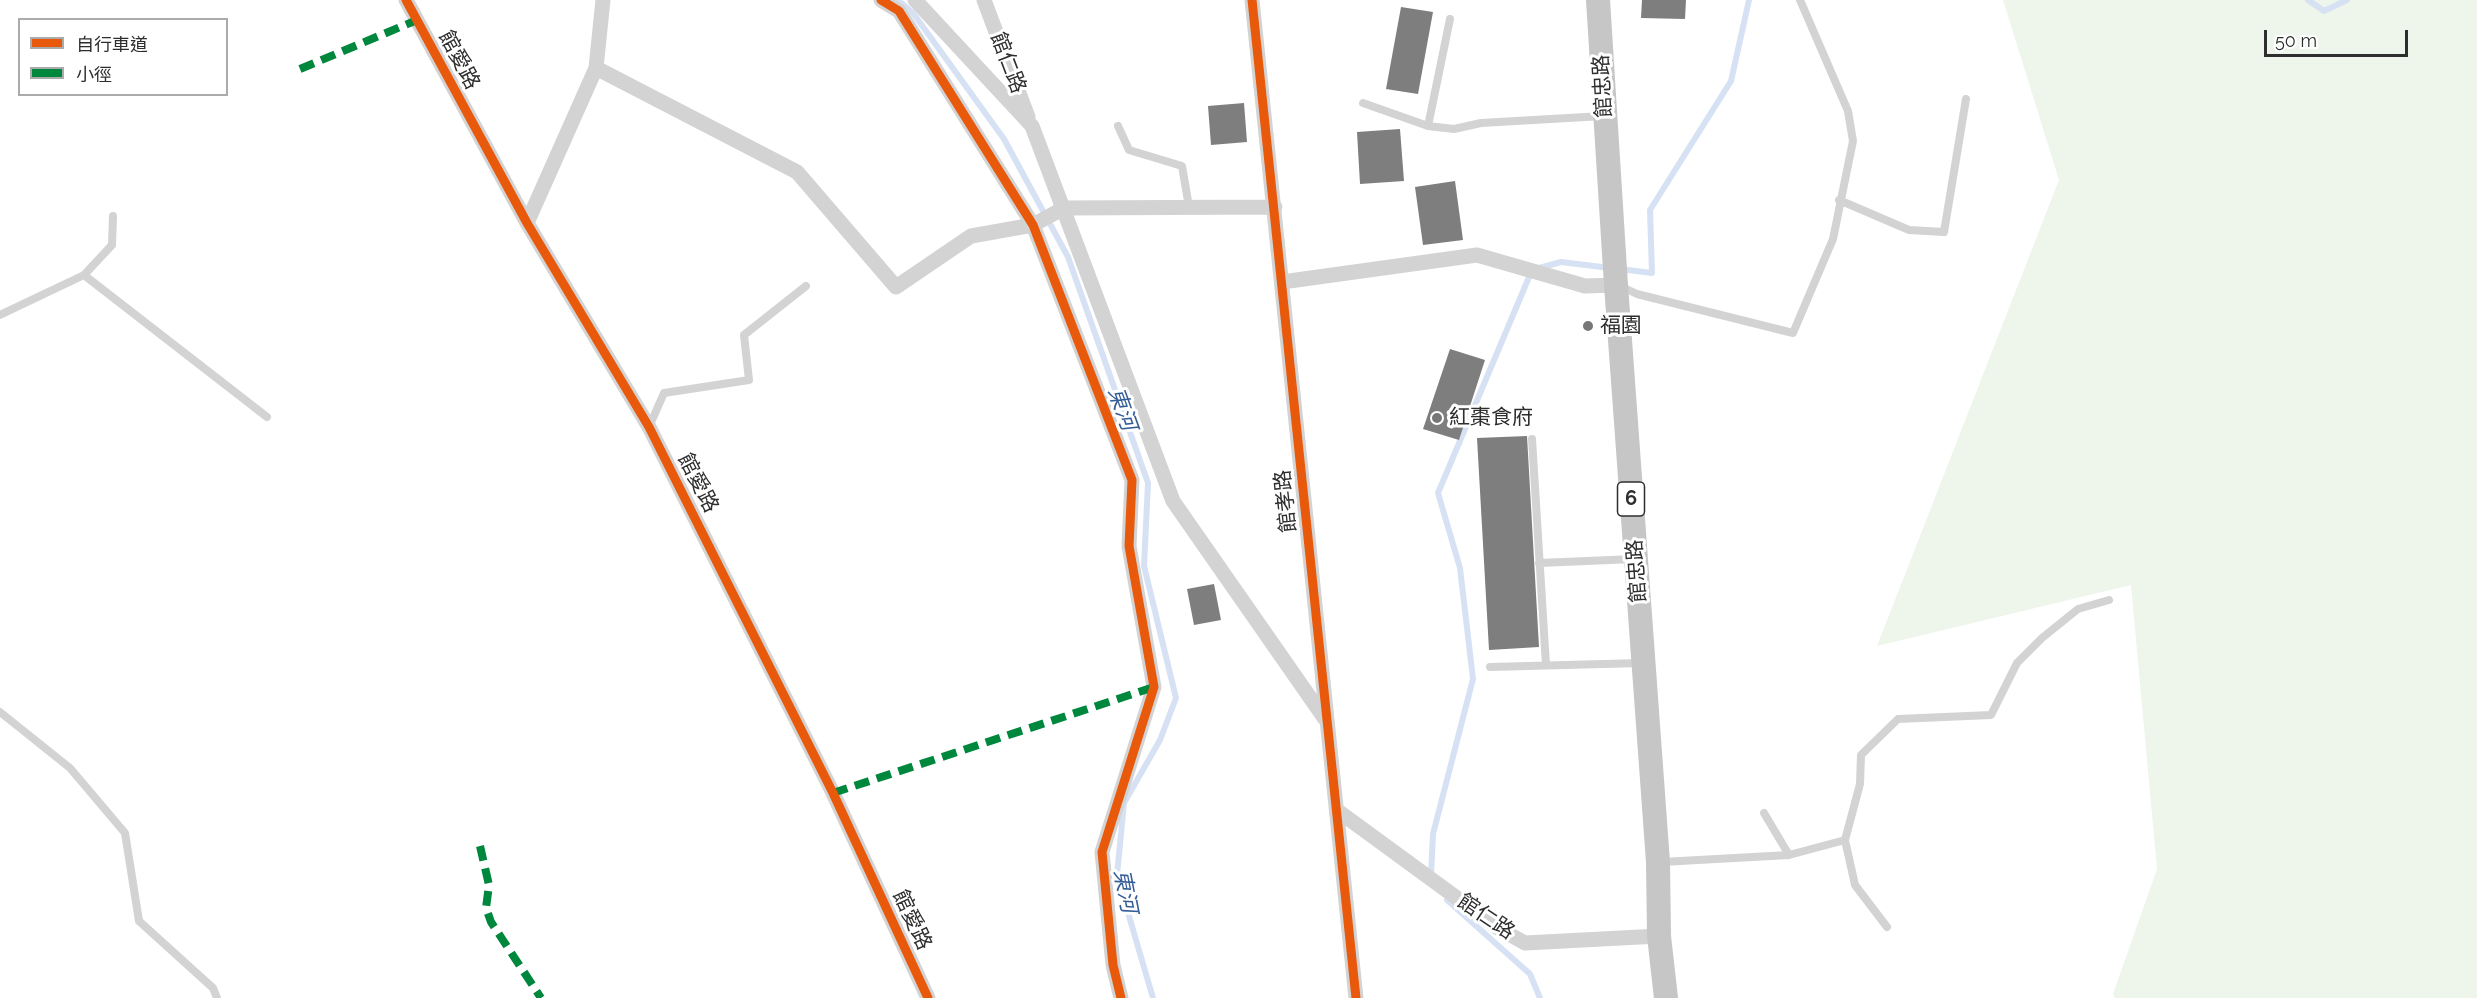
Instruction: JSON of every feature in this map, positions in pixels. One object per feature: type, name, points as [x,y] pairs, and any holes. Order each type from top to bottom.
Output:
[{"type":"main road","name":"館忠路","points":[[1598,0],[1616,285],[1658,862],[1659,936],[1666,998]]},
{"type":"street","name":"館愛路","points":[[406,0],[527,223],[649,427],[833,794],[928,998]]},
{"type":"street","points":[[527,223],[596,68],[603,0]]},
{"type":"street","points":[[881,0],[899,11],[1033,225],[1132,480],[1129,546],[1154,687],[1102,852],[1113,965],[1121,998]]},
{"type":"street","points":[[915,0],[1032,126]]},
{"type":"street","name":"館仁路","points":[[984,0],[1173,501],[1327,722]]},
{"type":"street","name":"館孝路","points":[[1252,0],[1356,998]]},
{"type":"street","points":[[596,68],[797,172],[896,287],[971,236],[1033,225],[1064,208],[1275,207]]},
{"type":"street","points":[[1282,282],[1477,255],[1585,286],[1616,285]]},
{"type":"street","name":"館仁路","points":[[1338,811],[1498,927],[1525,943],[1659,936]]},
{"type":"lane","points":[[1616,285],[1637,294],[1793,333],[1833,239],[1839,200],[1853,141],[1848,111],[1800,0]]},
{"type":"lane","points":[[1428,126],[1450,19]]},
{"type":"lane","points":[[1839,200],[1909,230],[1944,232],[1966,99]]},
{"type":"lane","points":[[1363,103],[1428,126],[1454,129],[1481,123],[1605,115]]},
{"type":"lane","points":[[1118,126],[1129,150],[1182,166],[1189,207]]},
{"type":"lane","points":[[0,315],[84,275],[112,245],[113,216]]},
{"type":"lane","points":[[84,275],[267,417]]},
{"type":"lane","points":[[649,427],[664,393],[749,380],[744,335],[806,286]]},
{"type":"lane","points":[[1532,439],[1546,665]]},
{"type":"lane","points":[[1539,563],[1636,559]]},
{"type":"lane","points":[[1887,927],[1856,885],[1845,840],[1860,784],[1861,755],[1898,719],[1991,715],[2017,663],[2042,638],[2078,609],[2109,600]]},
{"type":"lane","points":[[1490,667],[1643,663]]},
{"type":"lane","points":[[0,712],[70,768],[125,833],[139,921],[213,988],[217,998]]},
{"type":"lane","points":[[1764,813],[1789,855]]},
{"type":"lane","points":[[1658,862],[1789,855],[1845,840]]},
{"type":"shaded area","points":[[2003,0],[2477,0],[2477,998],[2115,998],[2113,994],[2157,869],[2131,585],[1877,646],[2059,180]]},
{"type":"building","points":[[1642,0],[1686,0],[1685,19],[1641,18]]},
{"type":"building","points":[[1401,7],[1433,12],[1418,94],[1386,89]]},
{"type":"building","points":[[1244,103],[1247,142],[1211,145],[1208,106]]},
{"type":"building","points":[[1400,129],[1404,181],[1360,184],[1357,132]]},
{"type":"building","points":[[1455,181],[1463,240],[1423,245],[1415,187]]},
{"type":"building","points":[[1450,349],[1485,360],[1459,440],[1423,429]]},
{"type":"building","points":[[1527,436],[1539,647],[1489,650],[1477,438]]},
{"type":"building","points":[[1214,584],[1221,620],[1194,625],[1187,589]]},
{"type":"waterway","name":"東河","points":[[898,0],[913,13],[1004,139],[1068,257],[1148,483],[1144,566],[1176,698],[1160,740],[1124,803],[1117,875],[1153,998]]},
{"type":"waterway","points":[[1620,269],[1652,273],[1650,210],[1731,81],[1749,0]]},
{"type":"waterway","points":[[2308,0],[2324,11],[2347,0]]},
{"type":"waterway","points":[[1431,876],[1433,834],[1473,679],[1460,568],[1438,493],[1532,270],[1561,262],[1610,268]]},
{"type":"waterway","points":[[1447,900],[1530,974],[1540,998]]},
{"type":"marked path","points":[[300,69],[417,20]]},
{"type":"marked path","points":[[833,793],[1154,687]]},
{"type":"marked path","points":[[480,846],[489,885],[486,908],[491,922],[541,998]]},
{"type":"cycle path","points":[[406,0],[527,223],[649,427],[833,793],[928,998]]},
{"type":"cycle path","points":[[881,0],[899,11],[1033,225],[1132,480],[1129,546],[1154,687],[1102,852],[1113,965],[1121,998]]},
{"type":"cycle path","points":[[1252,0],[1356,998]]},
{"type":"place","name":"福園","points":[[1588,326]]},
{"type":"place","name":"紅棗食府","points":[[1437,418]]}]
